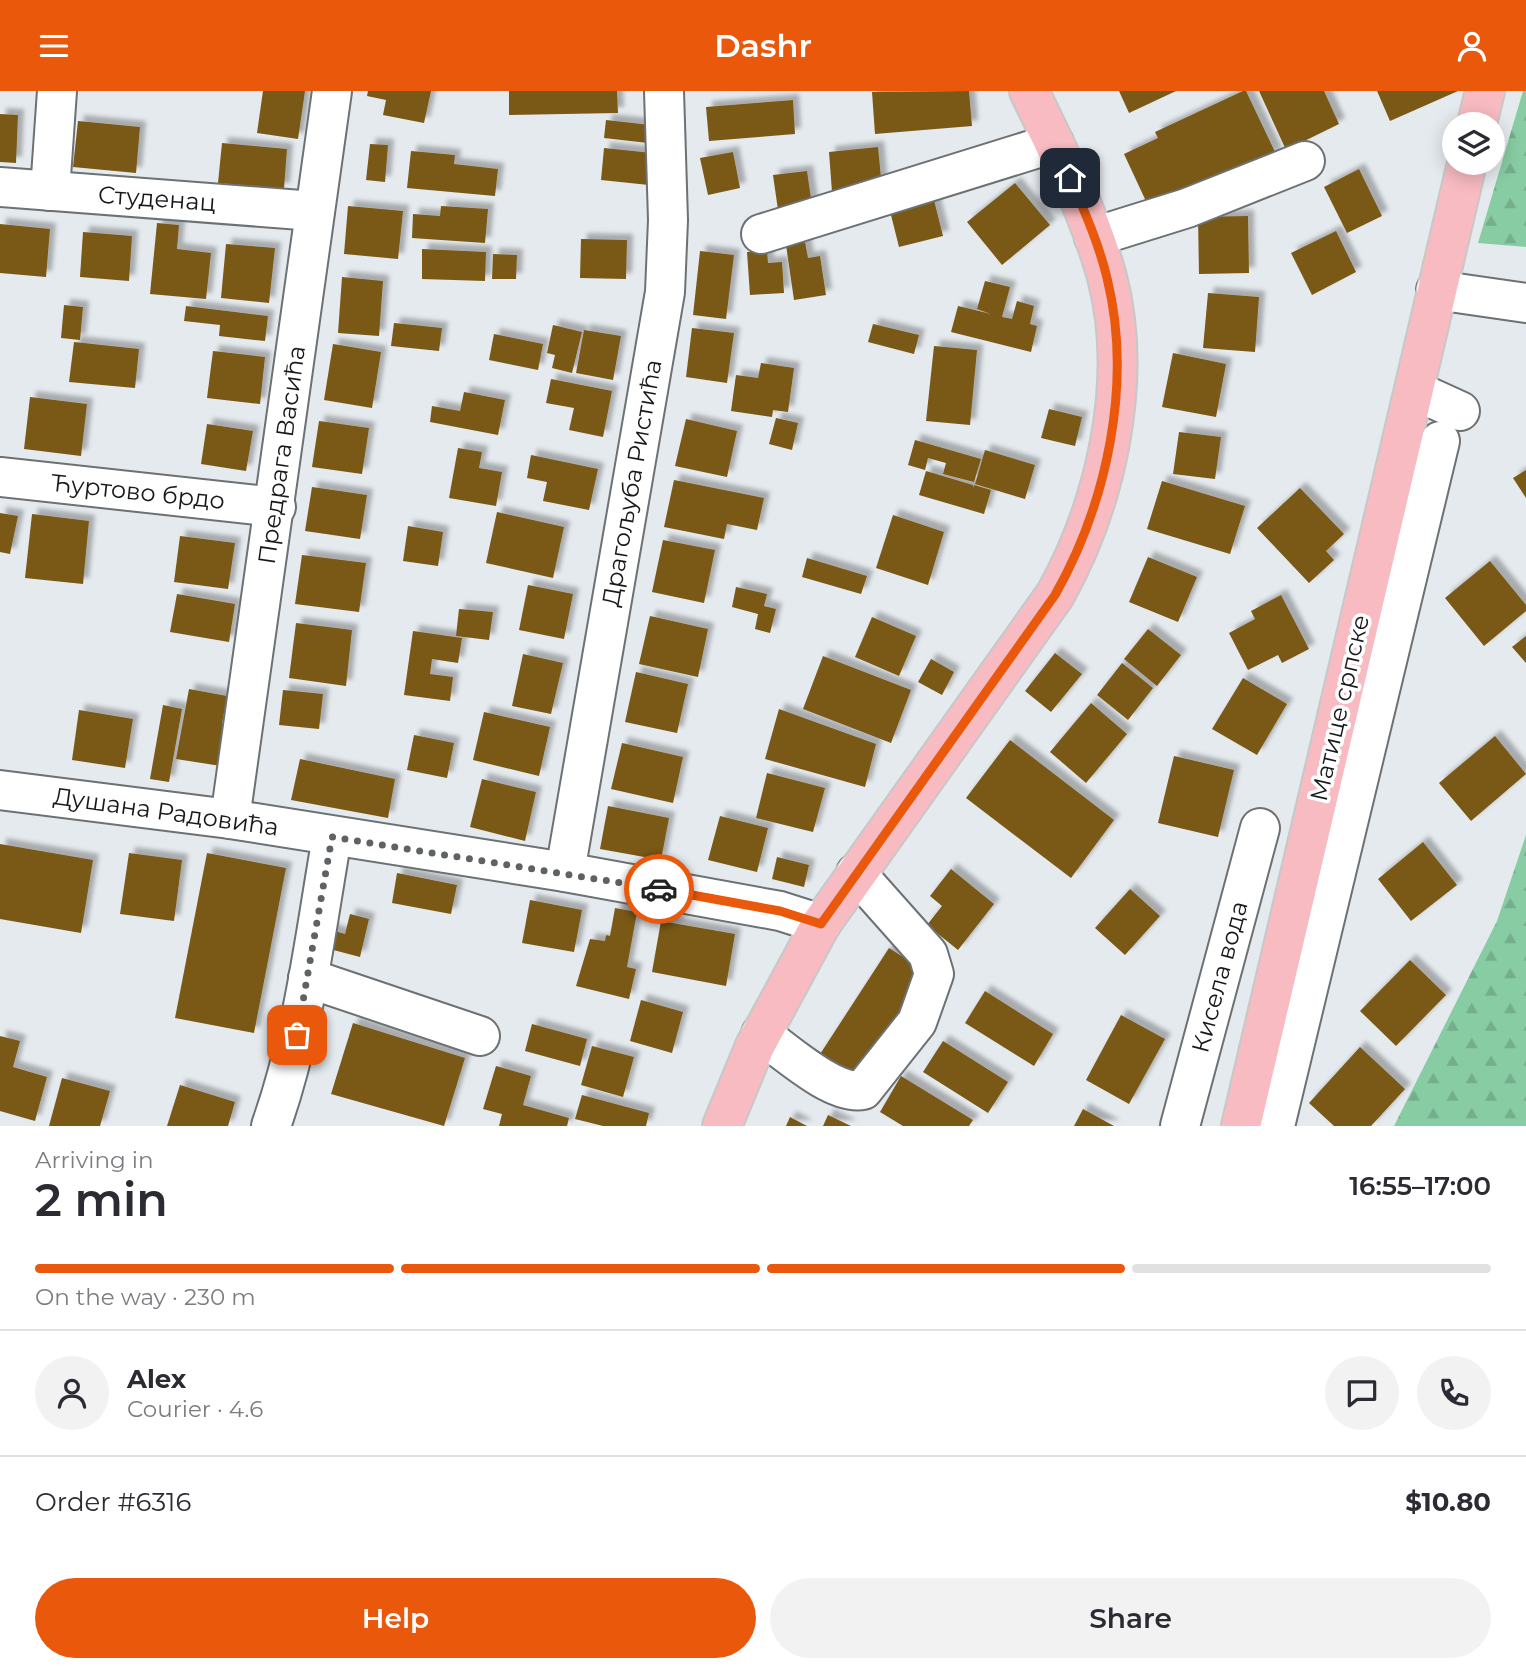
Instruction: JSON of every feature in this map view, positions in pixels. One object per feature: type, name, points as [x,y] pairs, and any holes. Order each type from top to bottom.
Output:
[{"type":"main road","points":[[722,1126],[761,1034],[821,924],[1055,595],[1087,530],[1100,489],[1114,416],[1113,314],[1107,279],[1094,237],[1029,91]]},
{"type":"main road","points":[[1480,112],[1485,91]]},
{"type":"main road","name":"Матице српске","points":[[1241,1126],[1416,391],[1436,290],[1464,175]]},
{"type":"street","points":[[50,191],[58,91]]},
{"type":"street","name":"Предрага Васића","points":[[230,819],[276,507],[332,91]]},
{"type":"street","name":"Драгољуба Ристића","points":[[565,872],[665,292],[668,208],[664,91]]},
{"type":"street","points":[[761,234],[1054,143]]},
{"type":"street","points":[[1094,237],[1187,208],[1305,161]]},
{"type":"street","name":"Студенац","points":[[0,187],[314,211]]},
{"type":"street","points":[[1436,290],[1526,303]]},
{"type":"street","name":"Матице српске","points":[[1275,1126],[1450,426],[1416,391]]},
{"type":"street","name":"Ћуртово брдо","points":[[0,477],[276,507]]},
{"type":"street","name":"Душана Радовића","points":[[0,790],[230,819],[565,872],[780,911],[821,924]]},
{"type":"street","name":"Кисела вода","points":[[1180,1126],[1260,828]]},
{"type":"street","points":[[271,1126],[291,1061],[332,837]]},
{"type":"street","points":[[761,1034],[836,1087],[851,1093],[863,1090],[917,1022],[934,974],[928,954],[856,873]]},
{"type":"street","points":[[308,978],[480,1036]]},
{"type":"green space","points":[[1523,91],[1526,91],[1526,247],[1478,243],[1498,175],[1505,175],[1505,152]]},
{"type":"green space","points":[[1526,835],[1526,1126],[1394,1126],[1497,921]]},
{"type":"building","points":[[263,91],[305,91],[298,139],[257,133]]},
{"type":"building","points":[[368,91],[431,91],[424,123],[383,115],[386,100],[367,96]]},
{"type":"building","points":[[509,91],[617,91],[618,113],[509,115]]},
{"type":"building","points":[[969,91],[972,126],[875,134],[872,92]]},
{"type":"building","points":[[1119,91],[1176,91],[1129,113]]},
{"type":"building","points":[[1246,91],[1276,154],[1151,212],[1124,154],[1158,138],[1155,132]]},
{"type":"building","points":[[1259,91],[1324,91],[1339,124],[1286,150]]},
{"type":"building","points":[[1377,91],[1458,91],[1390,121]]},
{"type":"building","points":[[793,100],[795,134],[709,141],[706,107]]},
{"type":"building","points":[[0,114],[18,115],[16,163],[0,162]]},
{"type":"building","points":[[606,120],[650,125],[648,143],[604,138]]},
{"type":"building","points":[[78,121],[140,127],[136,173],[73,167]]},
{"type":"building","points":[[222,143],[287,149],[284,189],[218,183]]},
{"type":"building","points":[[370,144],[388,145],[385,182],[366,180]]},
{"type":"building","points":[[878,147],[882,188],[832,192],[829,152]]},
{"type":"building","points":[[604,148],[652,153],[649,185],[601,180]]},
{"type":"building","points":[[411,151],[455,155],[454,164],[498,169],[495,196],[407,188]]},
{"type":"building","points":[[733,152],[740,188],[708,195],[700,158]]},
{"type":"building","points":[[1359,169],[1382,216],[1347,233],[1324,187]]},
{"type":"building","points":[[807,171],[813,212],[779,217],[773,175]]},
{"type":"building","points":[[1015,183],[1050,225],[1002,265],[967,222]]},
{"type":"building","points":[[934,200],[943,236],[899,247],[890,211]]},
{"type":"building","points":[[348,206],[403,211],[398,259],[344,254]]},
{"type":"building","points":[[441,206],[488,209],[485,243],[412,238],[413,214],[440,216]]},
{"type":"building","points":[[1248,216],[1249,273],[1199,274],[1198,217]]},
{"type":"building","points":[[157,223],[179,225],[177,249],[211,253],[206,299],[150,294]]},
{"type":"building","points":[[0,224],[50,229],[46,277],[0,273]]},
{"type":"building","points":[[1336,231],[1356,272],[1312,295],[1291,253]]},
{"type":"building","points":[[83,232],[132,236],[129,281],[80,277]]},
{"type":"building","points":[[581,239],[627,240],[626,279],[580,278]]},
{"type":"building","points":[[805,242],[808,258],[820,256],[826,295],[794,300],[786,245]]},
{"type":"building","points":[[226,244],[275,248],[269,303],[221,298]]},
{"type":"building","points":[[422,249],[486,252],[485,281],[422,279]]},
{"type":"building","points":[[767,250],[768,263],[782,262],[784,293],[750,295],[747,252]]},
{"type":"building","points":[[700,251],[734,255],[726,319],[693,315]]},
{"type":"building","points":[[493,254],[517,255],[516,279],[492,279]]},
{"type":"building","points":[[342,277],[383,281],[379,336],[338,333]]},
{"type":"building","points":[[985,281],[1010,287],[1002,317],[1012,319],[1017,301],[1034,306],[1030,324],[1037,326],[1031,352],[951,332],[958,306],[991,314],[977,309]]},
{"type":"building","points":[[1208,293],[1259,297],[1255,352],[1203,348]]},
{"type":"building","points":[[64,305],[83,307],[80,340],[61,338]]},
{"type":"building","points":[[186,306],[268,316],[265,341],[219,336],[220,325],[184,321]]},
{"type":"building","points":[[394,323],[442,328],[439,351],[391,346]]},
{"type":"building","points":[[873,324],[919,335],[914,354],[868,342]]},
{"type":"building","points":[[553,325],[582,332],[572,373],[552,368],[555,355],[547,353]]},
{"type":"building","points":[[692,328],[734,333],[727,383],[686,377]]},
{"type":"building","points":[[584,330],[621,336],[613,380],[576,373]]},
{"type":"building","points":[[494,334],[543,344],[538,370],[489,360]]},
{"type":"building","points":[[74,342],[139,349],[135,388],[69,382]]},
{"type":"building","points":[[333,344],[381,352],[372,408],[324,400]]},
{"type":"building","points":[[934,346],[977,350],[970,425],[926,421]]},
{"type":"building","points":[[213,351],[265,357],[260,404],[207,398]]},
{"type":"building","points":[[1173,353],[1226,364],[1216,417],[1162,407]]},
{"type":"building","points":[[761,363],[794,368],[788,412],[773,410],[772,417],[731,411],[736,375],[758,378]]},
{"type":"building","points":[[551,379],[612,391],[603,437],[569,430],[574,408],[546,403]]},
{"type":"building","points":[[464,392],[505,400],[498,435],[430,422],[432,406],[460,411]]},
{"type":"building","points":[[30,397],[87,404],[81,456],[24,449]]},
{"type":"building","points":[[1049,409],[1082,417],[1075,446],[1041,438]]},
{"type":"building","points":[[776,418],[798,423],[792,450],[769,444]]},
{"type":"building","points":[[686,419],[737,431],[727,477],[675,466]]},
{"type":"building","points":[[319,421],[369,428],[362,474],[312,467]]},
{"type":"building","points":[[207,424],[253,431],[246,471],[201,464]]},
{"type":"building","points":[[1179,432],[1221,437],[1215,479],[1173,474]]},
{"type":"building","points":[[915,440],[981,459],[974,482],[943,474],[946,463],[928,458],[925,470],[908,465]]},
{"type":"building","points":[[458,448],[482,452],[479,468],[502,472],[496,506],[449,498]]},
{"type":"building","points":[[985,450],[1035,465],[1025,499],[975,484]]},
{"type":"building","points":[[531,455],[598,469],[589,510],[543,501],[547,482],[527,478]]},
{"type":"building","points":[[1526,470],[1526,498],[1513,478]]},
{"type":"building","points":[[926,471],[973,485],[973,488],[974,485],[991,490],[984,514],[919,495]]},
{"type":"building","points":[[674,480],[764,498],[757,530],[727,524],[724,539],[664,527]]},
{"type":"building","points":[[1162,481],[1245,506],[1230,554],[1147,529]]},
{"type":"building","points":[[312,487],[367,495],[360,539],[305,531]]},
{"type":"building","points":[[1300,488],[1344,534],[1326,551],[1334,560],[1309,583],[1257,528]]},
{"type":"building","points":[[497,512],[564,527],[553,578],[486,563]]},
{"type":"building","points":[[0,513],[18,516],[10,554],[0,552]]},
{"type":"building","points":[[32,514],[89,521],[83,584],[25,578]]},
{"type":"building","points":[[893,515],[944,532],[928,585],[876,568]]},
{"type":"building","points":[[408,526],[443,532],[438,566],[403,561]]},
{"type":"building","points":[[180,536],[235,543],[228,589],[174,582]]},
{"type":"building","points":[[663,540],[715,550],[704,603],[652,592]]},
{"type":"building","points":[[302,555],[366,563],[359,612],[295,604]]},
{"type":"building","points":[[1148,557],[1197,577],[1178,622],[1129,602]]},
{"type":"building","points":[[807,558],[867,576],[861,594],[802,577]]},
{"type":"building","points":[[1490,561],[1526,605],[1526,611],[1484,646],[1445,598]]},
{"type":"building","points":[[528,585],[573,594],[564,639],[519,630]]},
{"type":"building","points":[[736,587],[767,594],[764,606],[776,609],[770,633],[755,629],[758,614],[732,607]]},
{"type":"building","points":[[177,594],[235,604],[229,642],[170,632]]},
{"type":"building","points":[[1281,595],[1309,649],[1282,663],[1278,655],[1248,670],[1229,633],[1255,619],[1251,611]]},
{"type":"building","points":[[459,609],[493,612],[489,640],[456,636]]},
{"type":"building","points":[[650,616],[708,629],[698,677],[639,664]]},
{"type":"building","points":[[872,617],[916,636],[899,676],[855,657]]},
{"type":"building","points":[[296,623],[352,630],[346,686],[289,678]]},
{"type":"building","points":[[1148,629],[1181,655],[1157,686],[1124,659]]},
{"type":"building","points":[[413,631],[462,638],[458,663],[432,659],[430,674],[453,677],[450,701],[404,695]]},
{"type":"building","points":[[1526,636],[1526,663],[1512,647]]},
{"type":"building","points":[[1055,653],[1082,674],[1051,712],[1025,691]]},
{"type":"building","points":[[523,654],[563,663],[551,714],[512,706]]},
{"type":"building","points":[[823,656],[911,690],[891,743],[803,709]]},
{"type":"building","points":[[931,659],[954,672],[942,695],[918,682]]},
{"type":"building","points":[[1122,663],[1153,688],[1128,720],[1097,695]]},
{"type":"building","points":[[636,672],[688,684],[677,733],[625,722]]},
{"type":"building","points":[[1243,678],[1287,704],[1257,755],[1212,729]]},
{"type":"building","points":[[189,689],[227,696],[222,724],[228,725],[221,766],[176,759]]},
{"type":"building","points":[[283,690],[323,694],[319,729],[279,725]]},
{"type":"building","points":[[1091,703],[1127,734],[1086,783],[1050,752]]},
{"type":"building","points":[[163,705],[182,709],[169,782],[150,779]]},
{"type":"building","points":[[779,709],[876,744],[865,787],[765,759]]},
{"type":"building","points":[[79,710],[133,719],[125,768],[72,760]]},
{"type":"building","points":[[484,712],[550,727],[539,776],[473,760]]},
{"type":"building","points":[[414,735],[454,743],[447,778],[407,770]]},
{"type":"building","points":[[1495,736],[1526,774],[1471,821],[1439,783]]},
{"type":"building","points":[[1010,740],[1114,820],[1071,878],[966,798]]},
{"type":"building","points":[[622,743],[683,757],[673,803],[611,789]]},
{"type":"building","points":[[1174,756],[1234,770],[1218,837],[1158,823]]},
{"type":"building","points":[[300,759],[395,779],[388,818],[291,800]]},
{"type":"building","points":[[767,773],[825,788],[813,832],[756,818]]},
{"type":"building","points":[[482,779],[536,792],[525,841],[470,827]]},
{"type":"building","points":[[608,806],[669,818],[661,860],[600,849]]},
{"type":"building","points":[[720,816],[768,828],[757,872],[708,860]]},
{"type":"building","points":[[1423,842],[1457,885],[1411,921],[1378,879]]},
{"type":"building","points":[[0,844],[93,860],[81,933],[0,919]]},
{"type":"building","points":[[129,853],[182,860],[174,921],[120,914]]},
{"type":"building","points":[[207,853],[286,868],[254,1033],[175,1018]]},
{"type":"building","points":[[777,857],[809,865],[804,887],[772,879]]},
{"type":"building","points":[[951,869],[994,904],[958,950],[927,925],[942,906],[930,896]]},
{"type":"building","points":[[397,873],[457,885],[451,914],[392,903]]},
{"type":"building","points":[[1130,889],[1160,916],[1125,955],[1095,928]]},
{"type":"building","points":[[530,900],[582,910],[574,952],[522,943]]},
{"type":"building","points":[[615,908],[637,912],[627,967],[636,969],[629,999],[576,986],[590,939],[605,941],[606,935],[610,936]]},
{"type":"building","points":[[350,914],[369,919],[360,957],[322,947],[327,929],[345,934]]},
{"type":"building","points":[[661,921],[735,934],[726,986],[652,972]]},
{"type":"building","points":[[889,948],[928,973],[851,1090],[813,1065]]},
{"type":"building","points":[[1410,960],[1446,995],[1396,1046],[1360,1011]]},
{"type":"building","points":[[985,991],[1053,1034],[1034,1066],[965,1023]]},
{"type":"building","points":[[641,1000],[683,1012],[672,1053],[630,1041]]},
{"type":"building","points":[[1121,1015],[1165,1039],[1129,1104],[1086,1080]]},
{"type":"building","points":[[353,1023],[465,1058],[444,1126],[331,1094]]},
{"type":"building","points":[[532,1024],[587,1039],[580,1066],[525,1051]]},
{"type":"building","points":[[0,1036],[20,1041],[13,1067],[47,1077],[35,1121],[0,1111]]},
{"type":"building","points":[[943,1041],[1008,1082],[988,1113],[923,1072]]},
{"type":"building","points":[[592,1046],[634,1057],[623,1097],[581,1085]]},
{"type":"building","points":[[1360,1047],[1405,1089],[1371,1126],[1334,1126],[1309,1103]]},
{"type":"building","points":[[496,1066],[531,1076],[523,1105],[569,1118],[567,1126],[499,1126],[502,1114],[483,1109]]},
{"type":"building","points":[[901,1076],[973,1120],[969,1126],[903,1126],[880,1112]]},
{"type":"building","points":[[62,1078],[110,1091],[100,1126],[49,1126]]},
{"type":"building","points":[[180,1085],[235,1102],[228,1126],[167,1126]]},
{"type":"building","points":[[582,1095],[649,1113],[646,1126],[603,1126],[575,1119]]},
{"type":"building","points":[[1083,1109],[1114,1126],[1074,1126]]},
{"type":"building","points":[[828,1115],[851,1126],[823,1126]]},
{"type":"building","points":[[790,1117],[807,1126],[786,1126]]},
{"type":"way so far","points":[[297,1035],[332,837],[659,889]]},
{"type":"route","points":[[659,889],[799,915],[821,924],[1055,595],[1071,568],[1094,510],[1108,451],[1114,416],[1115,354],[1113,314],[1107,279],[1094,237],[1070,178]]}]
